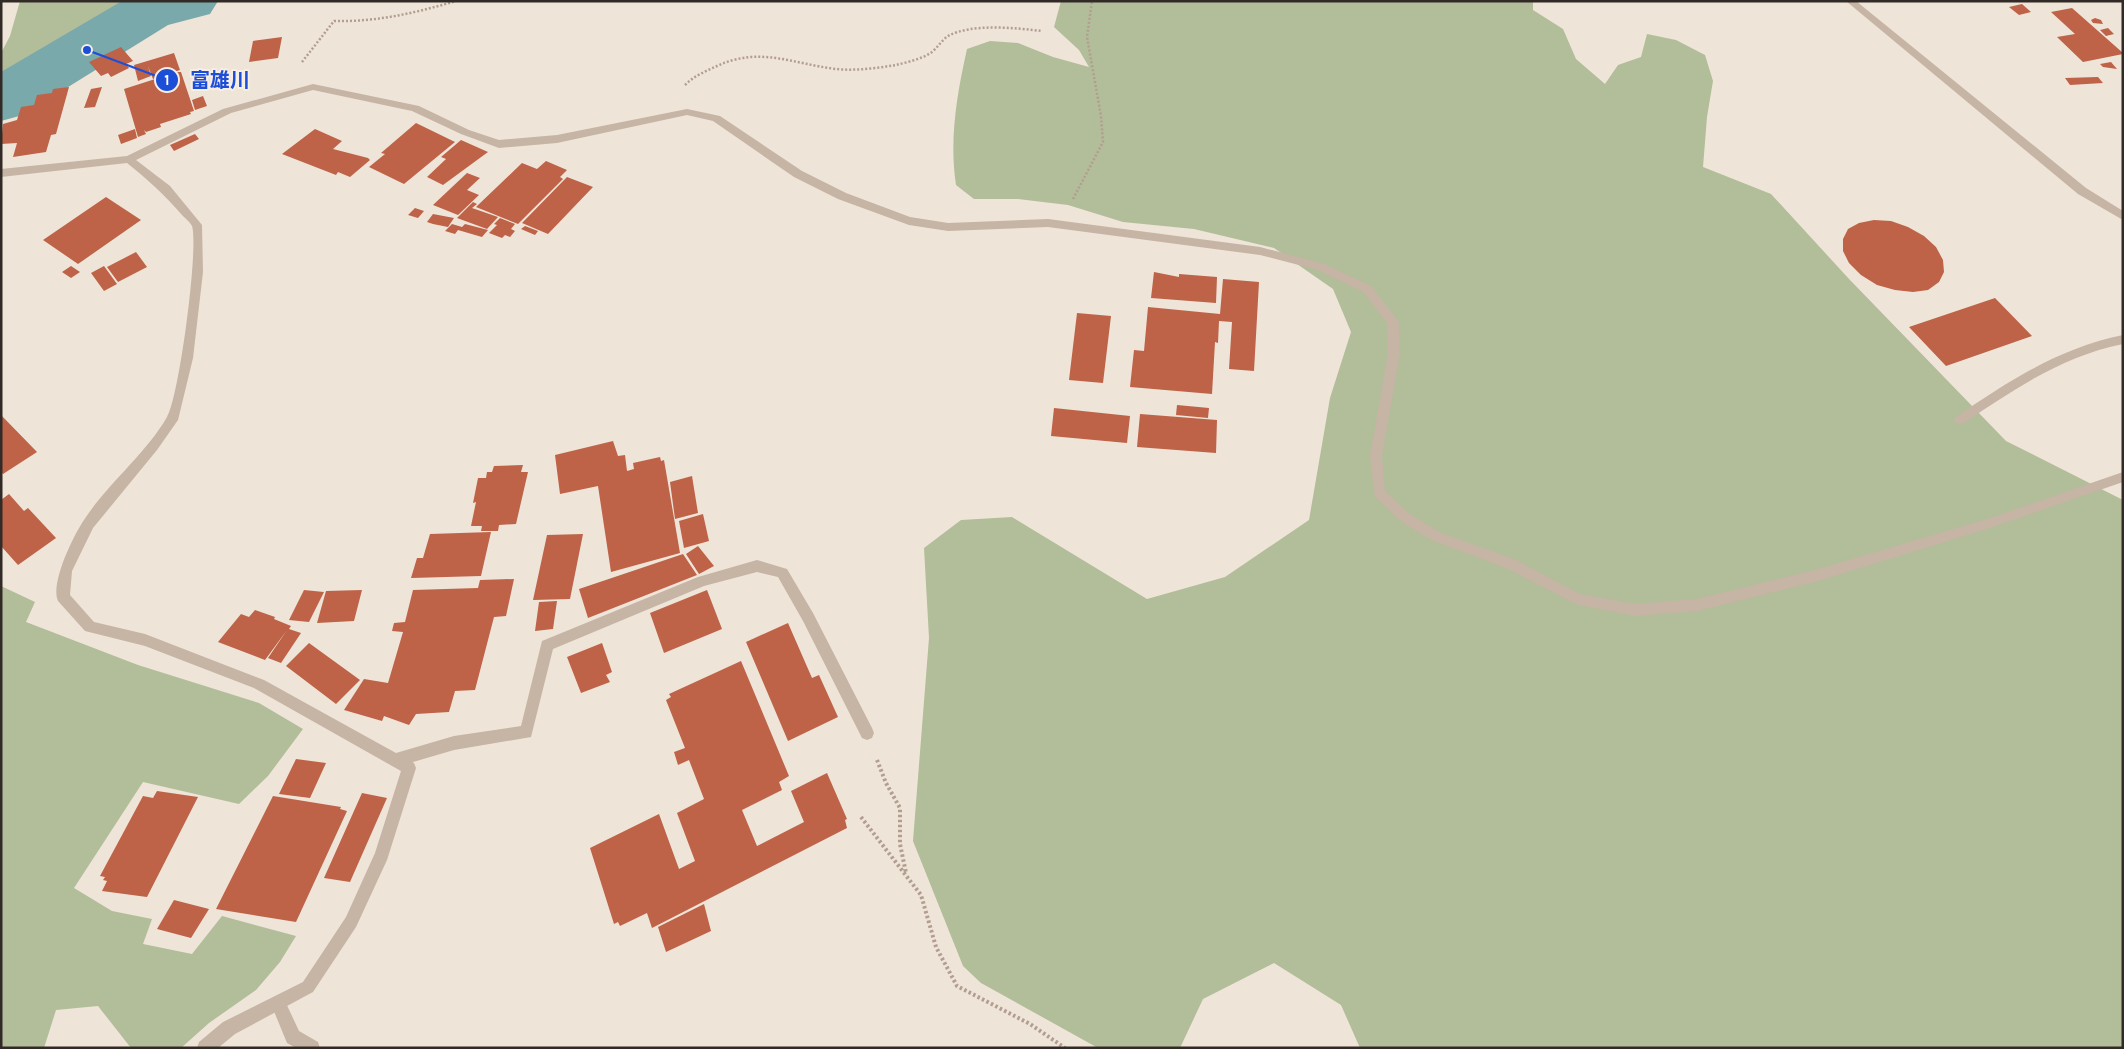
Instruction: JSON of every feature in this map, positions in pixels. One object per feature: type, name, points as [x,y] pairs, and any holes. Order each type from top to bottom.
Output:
[{"type":"street","points":[[1850,1],[2082,191],[2123,216]]},
{"type":"street","points":[[1,173],[129,159],[179,132],[227,111],[282,94],[313,87],[415,108],[465,132],[499,144],[557,139],[687,112],[716,118],[798,174],[842,196],[909,221],[948,227],[1048,224],[1260,251],[1321,267],[1367,289],[1393,322],[1394,353],[1388,402],[1376,456],[1379,494],[1406,518],[1436,536],[1511,564],[1578,599],[1636,610],[1697,605],[1814,576],[1987,524],[2123,477]]},
{"type":"street","points":[[129,159],[166,189],[197,225],[198,272],[187,358],[174,416],[153,446],[88,524],[66,571],[63,597],[90,627],[145,640],[260,684],[410,768],[382,855],[351,922],[308,987],[279,1004],[229,1028],[205,1048]]},
{"type":"street","points":[[1960,420],[2030,372],[2105,342],[2123,340]]},
{"type":"street","points":[[396,760],[454,743],[526,732],[547,646],[703,581],[757,566],[782,573],[808,617],[868,733]]},
{"type":"street","points":[[279,1004],[293,1037],[312,1048]]},
{"type":"path","points":[[282,94],[306,56],[334,21],[362,23],[390,19],[456,1]]},
{"type":"path","points":[[1063,226],[1078,187],[1103,142],[1102,116],[1087,38],[1092,1]]},
{"type":"path","points":[[677,115],[676,94],[689,81],[725,60],[744,55],[790,58],[811,66],[839,70],[885,67],[910,62],[926,56],[951,35],[1013,26],[1042,31]]},
{"type":"path","points":[[868,733],[886,783],[900,808],[900,844],[907,876]]},
{"type":"path","points":[[861,817],[921,895],[936,947],[958,986],[1030,1024],[1065,1048]]},
{"type":"green space","points":[[20,1],[153,1],[113,14],[33,68],[1,84],[1,53],[10,36]]},
{"type":"green space","points":[[1061,1],[1533,1],[1533,10],[1563,29],[1576,59],[1605,84],[1618,65],[1641,57],[1647,34],[1676,40],[1705,55],[1713,81],[1707,117],[1703,167],[1771,194],[1850,280],[2006,441],[2123,500],[2123,1048],[1360,1048],[1341,1005],[1274,963],[1203,999],[1180,1048],[1098,1048],[981,983],[963,966],[913,841],[929,638],[924,548],[961,520],[1012,517],[1147,599],[1225,577],[1309,520],[1330,398],[1351,332],[1333,289],[1274,248],[1194,229],[1123,222],[1068,205],[1018,199],[974,199],[956,185],[953,151],[955,117],[967,49],[990,41],[1018,43],[1053,57],[1089,67],[1079,50],[1054,27]]},
{"type":"green space","points":[[1,586],[35,602],[26,622],[138,665],[259,703],[303,729],[268,776],[239,804],[143,782],[74,888],[112,911],[152,919],[143,944],[192,954],[222,916],[296,936],[280,962],[256,990],[209,1023],[181,1048],[131,1048],[98,1006],[56,1010],[44,1048],[1,1048]]},
{"type":"building","points":[[2022,4],[2031,12],[2019,15],[2009,7]]},
{"type":"building","points":[[2072,8],[2123,54],[2083,62],[2057,37],[2075,34],[2051,12]]},
{"type":"building","points":[[2095,18],[2101,20],[2103,24],[2093,23],[2091,20]]},
{"type":"building","points":[[2108,28],[2114,34],[2106,36],[2100,30]]},
{"type":"building","points":[[282,37],[278,58],[249,62],[253,41]]},
{"type":"building","points":[[121,47],[133,61],[126,64],[129,68],[111,77],[108,73],[101,76],[89,62]]},
{"type":"building","points":[[174,53],[180,70],[153,79],[148,66],[151,76],[138,81],[134,65]]},
{"type":"building","points":[[2111,62],[2117,69],[2103,67],[2100,64]]},
{"type":"building","points":[[181,72],[194,111],[190,112],[191,114],[160,124],[161,127],[146,132],[144,130],[146,134],[138,137],[124,89]]},
{"type":"building","points":[[2098,77],[2103,83],[2070,85],[2065,78]]},
{"type":"building","points":[[69,87],[56,134],[51,135],[46,152],[13,157],[17,143],[1,144],[3,124],[17,120],[21,107],[34,105],[37,95],[52,93],[53,89]]},
{"type":"building","points":[[102,87],[95,107],[84,108],[91,89]]},
{"type":"building","points":[[203,96],[207,106],[195,110],[192,100]]},
{"type":"building","points":[[416,123],[455,142],[404,184],[369,167],[385,154],[381,153]]},
{"type":"building","points":[[135,129],[137,138],[121,144],[118,135]]},
{"type":"building","points":[[315,129],[342,141],[333,149],[370,160],[350,177],[338,172],[336,175],[282,154]]},
{"type":"building","points":[[195,134],[199,139],[174,151],[170,145]]},
{"type":"building","points":[[461,140],[488,152],[443,185],[427,177],[446,159],[441,157]]},
{"type":"building","points":[[546,161],[567,170],[560,177],[563,179],[518,224],[476,207],[522,163],[537,169]]},
{"type":"building","points":[[467,173],[480,178],[467,190],[479,195],[458,215],[433,205]]},
{"type":"building","points":[[567,177],[593,187],[548,234],[522,223]]},
{"type":"building","points":[[106,197],[141,220],[78,264],[43,240]]},
{"type":"building","points":[[473,202],[477,204],[472,208],[498,217],[487,229],[457,218]]},
{"type":"building","points":[[415,208],[424,211],[418,218],[408,215]]},
{"type":"building","points":[[433,214],[454,218],[448,227],[427,222]]},
{"type":"building","points":[[500,218],[515,224],[511,229],[515,231],[510,237],[505,235],[502,238],[489,233],[497,225],[494,224]]},
{"type":"building","points":[[1874,220],[1891,221],[1908,227],[1924,236],[1936,247],[1943,260],[1944,272],[1939,282],[1928,290],[1913,292],[1877,285],[1861,275],[1849,263],[1843,251],[1843,239],[1848,229],[1859,223]]},
{"type":"building","points":[[452,224],[462,227],[465,224],[488,230],[482,237],[458,230],[455,234],[445,231]]},
{"type":"building","points":[[525,226],[538,231],[535,235],[521,229]]},
{"type":"building","points":[[136,252],[147,267],[118,282],[107,267]]},
{"type":"building","points":[[71,266],[80,272],[71,278],[62,272]]},
{"type":"building","points":[[104,266],[117,284],[104,291],[91,273]]},
{"type":"building","points":[[1154,272],[1179,277],[1179,274],[1217,277],[1216,303],[1151,298]]},
{"type":"building","points":[[1223,279],[1259,282],[1254,371],[1229,369],[1232,322],[1219,321],[1218,343],[1215,342],[1212,394],[1130,387],[1134,350],[1144,351],[1148,307],[1220,314]]},
{"type":"building","points":[[1995,298],[2032,336],[1946,366],[1909,327]]},
{"type":"building","points":[[1077,313],[1111,316],[1103,383],[1069,380]]},
{"type":"building","points":[[1177,405],[1209,408],[1208,418],[1176,415]]},
{"type":"building","points":[[1054,408],[1130,416],[1127,443],[1051,436]]},
{"type":"building","points":[[1140,414],[1217,420],[1216,453],[1137,447]]},
{"type":"building","points":[[1,415],[37,452],[3,474],[1,472]]},
{"type":"building","points":[[613,441],[618,456],[625,455],[627,471],[634,469],[633,463],[660,457],[661,461],[664,460],[680,553],[611,572],[598,486],[560,494],[555,455]]},
{"type":"building","points":[[523,465],[521,472],[528,472],[516,524],[499,525],[498,531],[481,531],[482,526],[471,526],[478,478],[486,478],[487,472],[492,472],[494,466]]},
{"type":"building","points":[[692,476],[698,513],[675,519],[670,482]]},
{"type":"building","points":[[9,494],[24,511],[28,508],[56,538],[18,565],[1,546],[1,500]]},
{"type":"building","points":[[703,514],[709,541],[684,548],[679,521]]},
{"type":"building","points":[[491,532],[481,576],[411,578],[417,558],[423,558],[430,534]]},
{"type":"building","points":[[583,534],[570,599],[533,600],[547,535]]},
{"type":"building","points":[[698,546],[714,566],[699,574],[686,554]]},
{"type":"building","points":[[683,554],[697,575],[588,618],[579,589]]},
{"type":"building","points":[[514,579],[506,616],[494,617],[475,690],[455,691],[449,712],[416,714],[409,725],[384,716],[382,721],[344,710],[364,679],[388,683],[403,632],[392,631],[394,623],[405,622],[413,590],[478,588],[480,580]]},
{"type":"building","points":[[304,590],[324,592],[309,622],[289,620]]},
{"type":"building","points":[[362,590],[354,621],[317,623],[326,591]]},
{"type":"building","points":[[707,590],[722,629],[664,653],[650,613]]},
{"type":"building","points":[[557,601],[553,629],[535,631],[539,602]]},
{"type":"building","points":[[255,610],[275,617],[274,619],[291,626],[289,629],[301,633],[281,663],[268,658],[287,630],[265,660],[218,642],[241,614],[249,617]]},
{"type":"building","points":[[788,623],[812,678],[819,675],[838,717],[788,741],[746,642]]},
{"type":"building","points":[[309,643],[360,680],[336,704],[286,666]]},
{"type":"building","points":[[602,643],[612,672],[606,675],[610,682],[581,693],[567,657]]},
{"type":"building","points":[[741,661],[789,776],[779,782],[782,790],[742,810],[757,846],[804,822],[791,791],[827,773],[847,819],[845,820],[847,828],[652,928],[647,913],[620,926],[618,922],[614,924],[590,848],[659,814],[679,869],[695,861],[677,813],[704,799],[689,760],[678,765],[674,752],[685,748],[666,700],[671,697],[669,694]]},
{"type":"building","points":[[296,759],[326,763],[310,798],[279,794]]},
{"type":"building","points":[[157,791],[198,797],[147,897],[102,891],[107,881],[103,880],[105,877],[100,876],[143,796],[153,798]]},
{"type":"building","points":[[362,793],[387,798],[350,882],[324,878]]},
{"type":"building","points":[[273,796],[341,807],[340,809],[347,811],[296,922],[216,909]]},
{"type":"building","points":[[174,900],[209,909],[191,938],[157,929]]},
{"type":"building","points":[[704,904],[711,931],[666,952],[658,927]]},
{"type":"waterway","points":[[1,100],[147,12],[189,1]]},
{"type":"place","name":"富雄川","points":[[87,50]]}]
